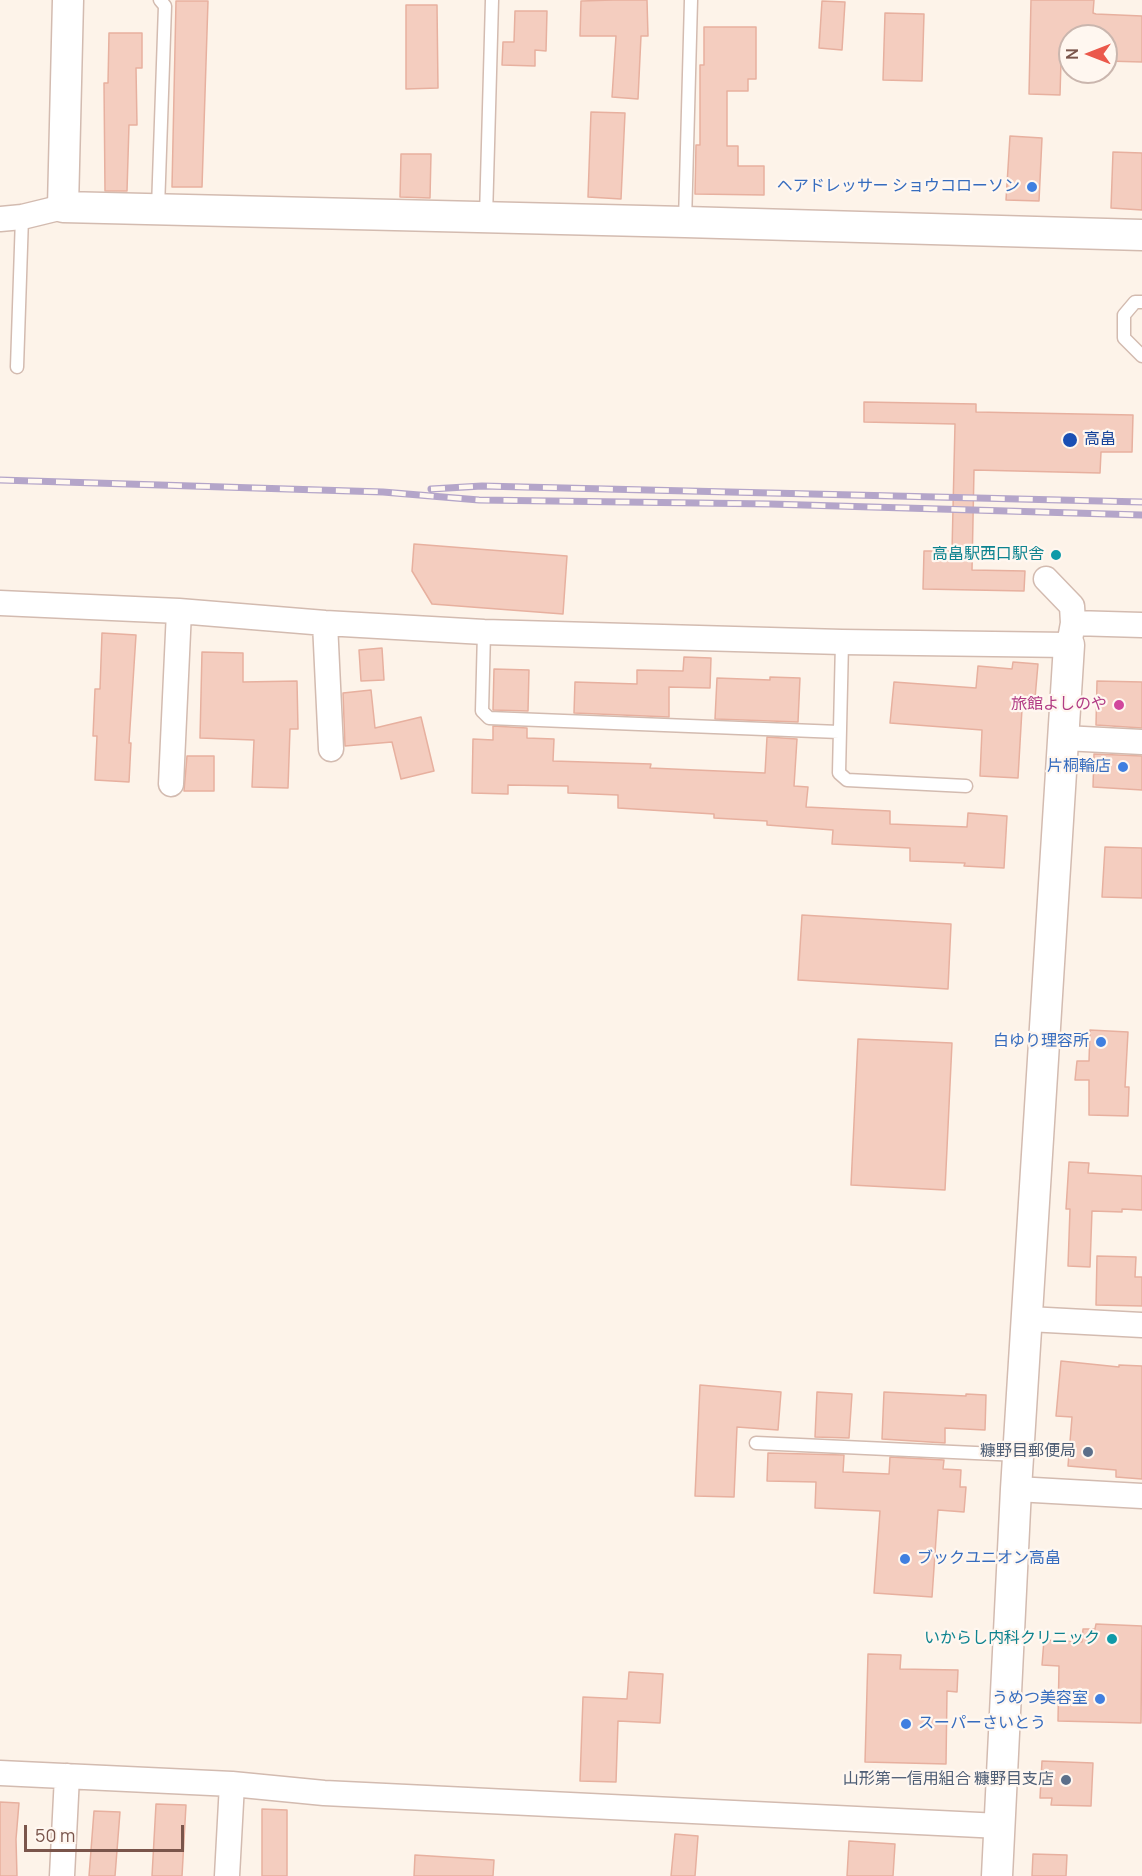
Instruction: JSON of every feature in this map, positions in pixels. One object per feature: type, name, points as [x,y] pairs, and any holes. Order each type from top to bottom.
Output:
[{"type":"street","points":[[63,207],[68,0]]},
{"type":"street","points":[[11,218],[63,207],[1142,236]]},
{"type":"street","points":[[997,1876],[1016,1488],[1071,634],[1072,606],[1046,579]]},
{"type":"street","points":[[0,603],[179,611],[325,623],[484,632],[842,642],[1071,634],[1142,625]]},
{"type":"street","points":[[171,784],[179,611]]},
{"type":"street","points":[[325,623],[331,749]]},
{"type":"street","points":[[1064,738],[1142,742]]},
{"type":"street","points":[[1028,1319],[1142,1325]]},
{"type":"street","points":[[1016,1488],[1142,1496]]},
{"type":"street","points":[[0,1773],[232,1784],[324,1793],[1000,1826]]},
{"type":"street","points":[[62,1876],[67,1776]]},
{"type":"street","points":[[227,1876],[232,1784]]},
{"type":"lane","points":[[158,210],[165,6],[160,0]]},
{"type":"lane","points":[[486,218],[492,0]]},
{"type":"lane","points":[[685,222],[691,0]]},
{"type":"lane","points":[[11,218],[17,367]]},
{"type":"lane","points":[[1142,302],[1135,302],[1124,315],[1124,338],[1142,356]]},
{"type":"lane","points":[[484,632],[482,711],[489,718],[839,732]]},
{"type":"lane","points":[[842,642],[839,773],[847,780],[966,786]]},
{"type":"lane","points":[[756,1443],[1019,1455]]},
{"type":"building","points":[[647,0],[648,36],[641,36],[638,99],[612,97],[616,36],[580,36],[581,1]]},
{"type":"building","points":[[1031,0],[1094,0],[1093,13],[1096,14],[1142,16],[1142,62],[1118,61],[1118,24],[1058,24],[1060,95],[1029,94]]},
{"type":"building","points":[[176,1],[208,1],[202,187],[172,187]]},
{"type":"building","points":[[822,1],[845,2],[842,50],[819,48]]},
{"type":"building","points":[[406,5],[437,5],[438,88],[406,89]]},
{"type":"building","points":[[515,11],[547,11],[546,51],[535,50],[535,66],[502,65],[503,42],[514,42]]},
{"type":"building","points":[[885,13],[924,14],[922,81],[883,80]]},
{"type":"building","points":[[704,27],[756,27],[756,79],[748,79],[748,91],[727,91],[727,146],[738,146],[738,166],[764,166],[764,195],[695,194],[696,145],[700,145],[700,65],[704,65]]},
{"type":"building","points":[[109,33],[142,33],[142,68],[136,68],[137,125],[129,125],[127,191],[105,191],[104,83],[108,83]]},
{"type":"building","points":[[591,112],[625,113],[621,199],[588,197]]},
{"type":"building","points":[[1010,136],[1042,138],[1039,201],[1006,200]]},
{"type":"building","points":[[1113,152],[1142,153],[1142,210],[1111,208]]},
{"type":"building","points":[[401,154],[431,154],[430,198],[400,197]]},
{"type":"building","points":[[864,402],[976,404],[976,412],[1133,415],[1132,452],[1101,452],[1100,473],[974,470],[972,570],[1025,571],[1024,591],[923,589],[924,551],[952,551],[955,424],[864,422]]},
{"type":"building","points":[[414,544],[567,556],[563,614],[432,604],[412,571]]},
{"type":"building","points":[[102,633],[136,635],[129,743],[131,743],[129,782],[95,780],[97,736],[93,736],[95,689],[100,689]]},
{"type":"building","points":[[382,648],[384,680],[361,681],[359,650]]},
{"type":"building","points":[[202,652],[243,653],[243,682],[297,681],[298,729],[290,729],[288,788],[252,787],[254,740],[200,738]]},
{"type":"building","points":[[684,657],[711,658],[710,688],[669,687],[669,717],[574,713],[575,682],[637,684],[637,670],[683,671]]},
{"type":"building","points":[[1013,662],[1038,664],[1034,710],[1022,709],[1018,778],[980,776],[982,730],[890,723],[894,682],[976,688],[978,666],[1012,669]]},
{"type":"building","points":[[494,669],[529,670],[528,711],[493,710]]},
{"type":"building","points":[[770,677],[800,678],[798,722],[715,719],[717,678],[770,680]]},
{"type":"building","name":"旅館よしのや","points":[[1097,681],[1142,682],[1142,728],[1096,725]]},
{"type":"building","points":[[371,690],[375,728],[421,717],[434,771],[401,779],[392,742],[345,746],[343,693]]},
{"type":"building","points":[[493,726],[527,728],[527,738],[554,739],[553,761],[651,764],[650,768],[765,773],[767,737],[797,739],[794,786],[808,787],[806,807],[890,811],[890,824],[967,827],[968,813],[1007,816],[1004,868],[964,866],[965,863],[910,861],[910,848],[832,844],[833,830],[767,825],[767,821],[714,818],[714,814],[618,808],[618,795],[568,793],[568,786],[508,785],[508,794],[472,793],[473,739],[493,740]]},
{"type":"building","points":[[1094,754],[1142,756],[1142,790],[1093,787]]},
{"type":"building","points":[[187,756],[214,756],[214,791],[184,791]]},
{"type":"building","points":[[1105,847],[1142,848],[1142,898],[1102,897]]},
{"type":"building","points":[[802,915],[951,924],[948,989],[798,980]]},
{"type":"building","points":[[1090,1030],[1128,1032],[1125,1087],[1129,1087],[1128,1116],[1089,1115],[1089,1080],[1075,1080],[1077,1061],[1089,1061]]},
{"type":"building","points":[[858,1039],[952,1043],[945,1190],[851,1185]]},
{"type":"building","points":[[1069,1162],[1089,1163],[1088,1173],[1142,1176],[1142,1210],[1092,1211],[1090,1267],[1068,1266],[1070,1209],[1066,1209]]},
{"type":"building","points":[[1097,1256],[1136,1257],[1135,1277],[1142,1277],[1142,1306],[1096,1305]]},
{"type":"building","points":[[1061,1361],[1119,1367],[1119,1365],[1142,1366],[1142,1479],[1116,1477],[1116,1470],[1068,1466],[1072,1417],[1056,1416]]},
{"type":"building","points":[[700,1385],[781,1392],[778,1430],[737,1427],[734,1497],[695,1496]]},
{"type":"building","points":[[817,1392],[852,1394],[849,1438],[815,1437]]},
{"type":"building","points":[[884,1392],[986,1395],[985,1430],[945,1428],[945,1443],[882,1439]]},
{"type":"building","points":[[768,1453],[844,1455],[843,1472],[889,1474],[890,1457],[944,1460],[943,1469],[961,1470],[960,1487],[966,1487],[964,1512],[938,1510],[932,1597],[874,1593],[880,1511],[815,1508],[816,1482],[767,1481]]},
{"type":"building","points":[[1096,1624],[1142,1626],[1141,1723],[1058,1721],[1059,1666],[1042,1665],[1044,1640],[1082,1642],[1083,1629],[1095,1629]]},
{"type":"building","name":"スーパーさいとう","points":[[868,1654],[901,1655],[900,1669],[958,1670],[957,1692],[947,1691],[946,1764],[865,1762]]},
{"type":"building","points":[[629,1672],[663,1674],[660,1723],[618,1721],[616,1782],[580,1781],[583,1697],[627,1699]]},
{"type":"building","name":"山形第一信用組合 糠野目支店","points":[[1042,1761],[1093,1763],[1091,1806],[1051,1805],[1052,1798],[1040,1798]]},
{"type":"building","points":[[0,1802],[19,1803],[16,1839],[17,1876],[0,1876]]},
{"type":"building","points":[[156,1804],[186,1805],[182,1876],[152,1876]]},
{"type":"building","points":[[262,1809],[287,1810],[287,1876],[262,1876]]},
{"type":"building","points":[[94,1811],[120,1812],[115,1876],[89,1876]]},
{"type":"building","points":[[675,1834],[698,1836],[695,1876],[671,1876]]},
{"type":"building","points":[[849,1841],[895,1844],[893,1876],[847,1876]]},
{"type":"building","points":[[1033,1854],[1067,1855],[1066,1876],[1032,1876]]},
{"type":"building","points":[[415,1855],[494,1860],[493,1876],[414,1876]]},
{"type":"railway","points":[[0,480],[383,492],[479,500],[770,504],[1142,515]]},
{"type":"railway","points":[[431,489],[482,486],[1142,502]]},
{"type":"place","name":"ヘアドレッサー ショウコローソン","points":[[1032,187]]},
{"type":"place","name":"高畠","points":[[1070,440]]},
{"type":"place","name":"高畠駅西口駅舎","points":[[1056,555]]},
{"type":"place","name":"旅館よしのや","points":[[1119,705]]},
{"type":"place","name":"片桐輪店","points":[[1123,767]]},
{"type":"place","name":"白ゆり理容所","points":[[1101,1042]]},
{"type":"place","name":"糠野目郵便局","points":[[1088,1452]]},
{"type":"place","name":"ブックユニオン高畠","points":[[905,1559]]},
{"type":"place","name":"いからし内科クリニック","points":[[1112,1639]]},
{"type":"place","name":"うめつ美容室","points":[[1100,1699]]},
{"type":"place","name":"スーパーさいとう","points":[[906,1724]]},
{"type":"place","name":"山形第一信用組合 糠野目支店","points":[[1066,1780]]}]
